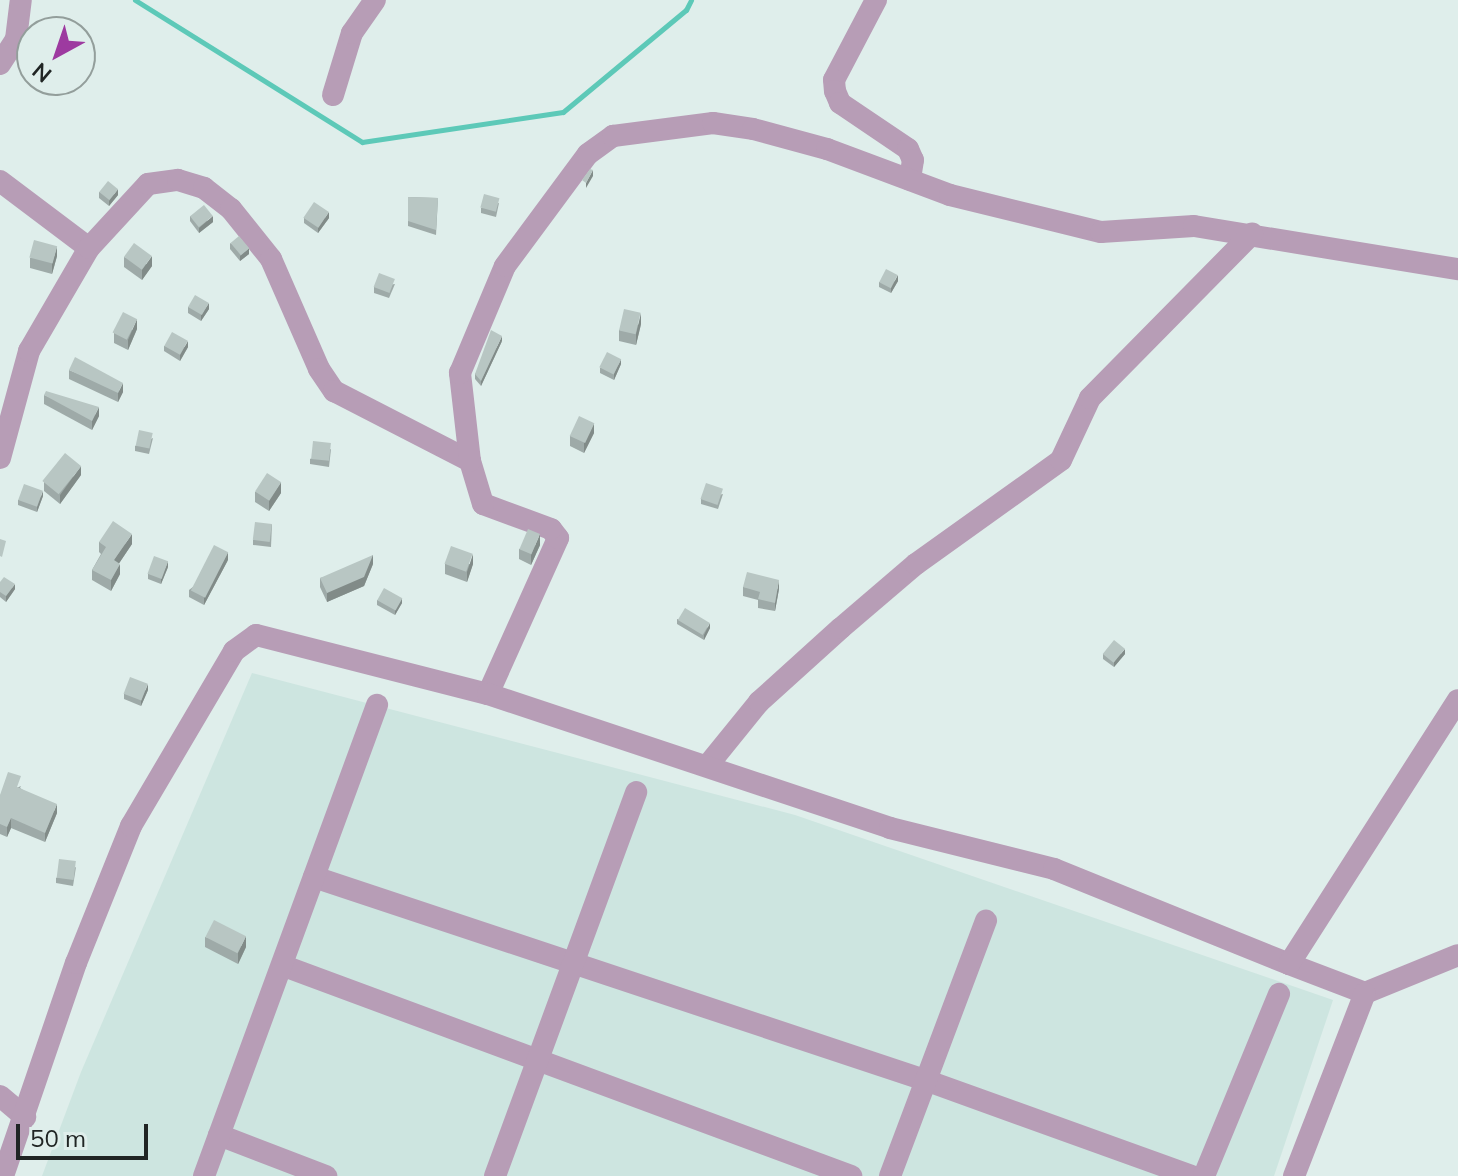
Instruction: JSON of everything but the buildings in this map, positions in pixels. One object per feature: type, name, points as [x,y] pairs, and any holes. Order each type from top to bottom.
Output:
[{"type":"street","points":[[0,64],[19,28],[21,0]]},
{"type":"street","points":[[333,95],[352,33],[375,0]]},
{"type":"street","points":[[876,0],[834,80],[835,91],[840,103],[908,149],[913,160],[910,180]]},
{"type":"street","points":[[488,694],[558,538],[551,529],[483,504],[470,461],[463,361],[505,266],[597,145],[646,129],[713,123],[776,134],[950,195],[1101,232],[1194,226],[1458,269]]},
{"type":"street","points":[[0,458],[29,351],[89,248],[148,184],[178,180],[204,188],[231,209],[271,259],[319,369],[334,391],[470,461]]},
{"type":"street","points":[[0,181],[89,248]]},
{"type":"street","points":[[708,765],[759,702],[841,628],[916,564],[1061,460],[1090,398],[1252,234]]},
{"type":"street","points":[[3,1176],[76,963],[131,826],[243,640],[256,635],[488,694],[890,828],[1054,869],[1365,993],[1458,955]]},
{"type":"street","points":[[1289,964],[1458,700]]},
{"type":"street","points":[[204,1176],[284,966],[377,705]]},
{"type":"street","points":[[495,1176],[636,792]]},
{"type":"street","points":[[314,877],[571,966],[925,1080],[1191,1176]]},
{"type":"street","points":[[890,1176],[986,920]]},
{"type":"street","points":[[284,966],[851,1176]]},
{"type":"street","points":[[1294,1176],[1365,993]]},
{"type":"street","points":[[1204,1176],[1279,994]]},
{"type":"street","points":[[0,1096],[25,1117]]},
{"type":"street","points":[[219,1135],[326,1176]]},
{"type":"shaded area","points":[[252,673],[795,815],[1333,1000],[1274,1176],[42,1176],[81,1072]]},
{"type":"waterway","points":[[135,0],[362,142],[563,112],[686,10],[691,0]]}]
